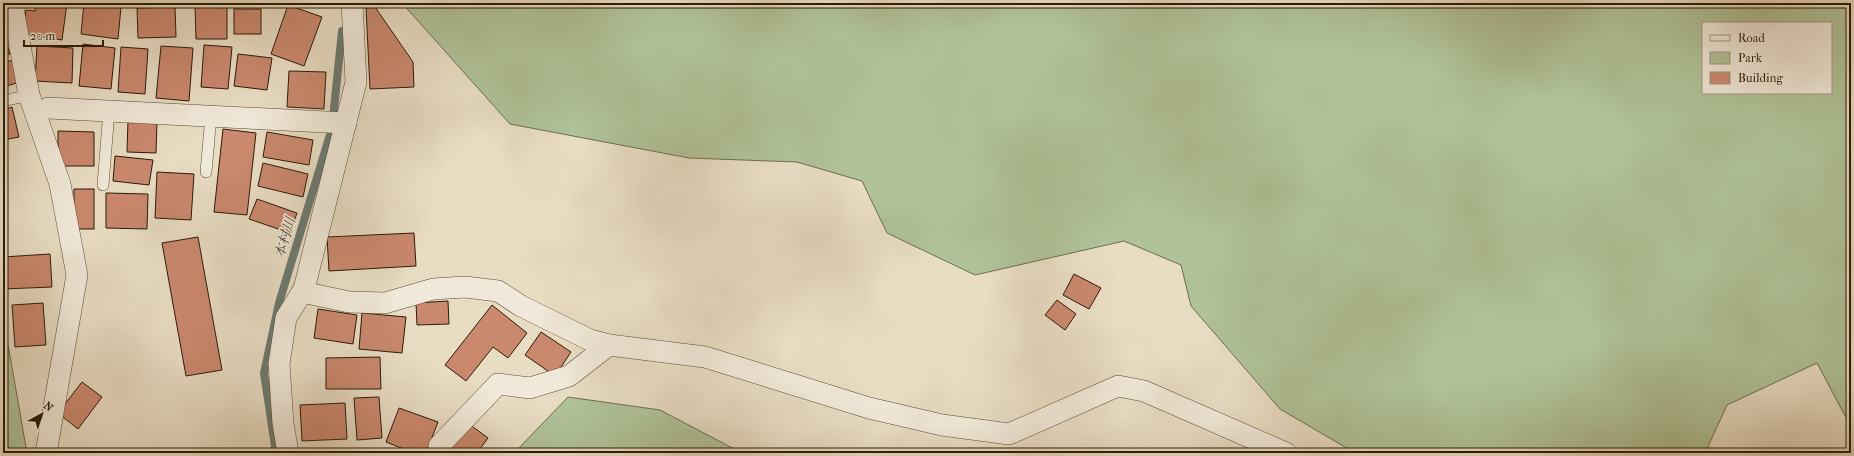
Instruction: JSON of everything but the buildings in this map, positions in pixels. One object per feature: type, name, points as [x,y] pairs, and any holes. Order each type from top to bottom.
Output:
[{"type":"street","points":[[12,3],[29,95],[60,184],[76,275],[46,453]]},
{"type":"street","points":[[288,453],[283,423],[279,364],[286,318],[302,292],[344,123],[356,82],[352,3]]},
{"type":"street","points":[[48,108],[316,120],[344,123]]},
{"type":"street","points":[[302,292],[349,302],[385,303],[433,289],[464,288],[498,291],[521,306],[590,340],[705,357],[870,408],[942,425],[1009,434],[1118,386],[1144,391],[1286,453]]},
{"type":"street","points":[[439,453],[438,446],[498,384],[530,388],[569,376],[609,344]]},
{"type":"lane","points":[[3,101],[29,95]]},
{"type":"lane","points":[[103,185],[109,111]]},
{"type":"lane","points":[[206,172],[211,116]]},
{"type":"green space","points":[[402,3],[1851,3],[1851,427],[1817,363],[1727,405],[1705,453],[1355,453],[1280,409],[1191,306],[1181,265],[1124,241],[975,275],[887,233],[862,181],[797,162],[689,158],[510,124]]},
{"type":"green space","points":[[3,329],[9,350],[27,453],[3,453]]},
{"type":"green space","points":[[568,397],[660,410],[742,453],[518,453],[519,448]]},
{"type":"waterway","name":"本村川","points":[[276,453],[264,373],[279,303],[332,128],[342,31]]}]
